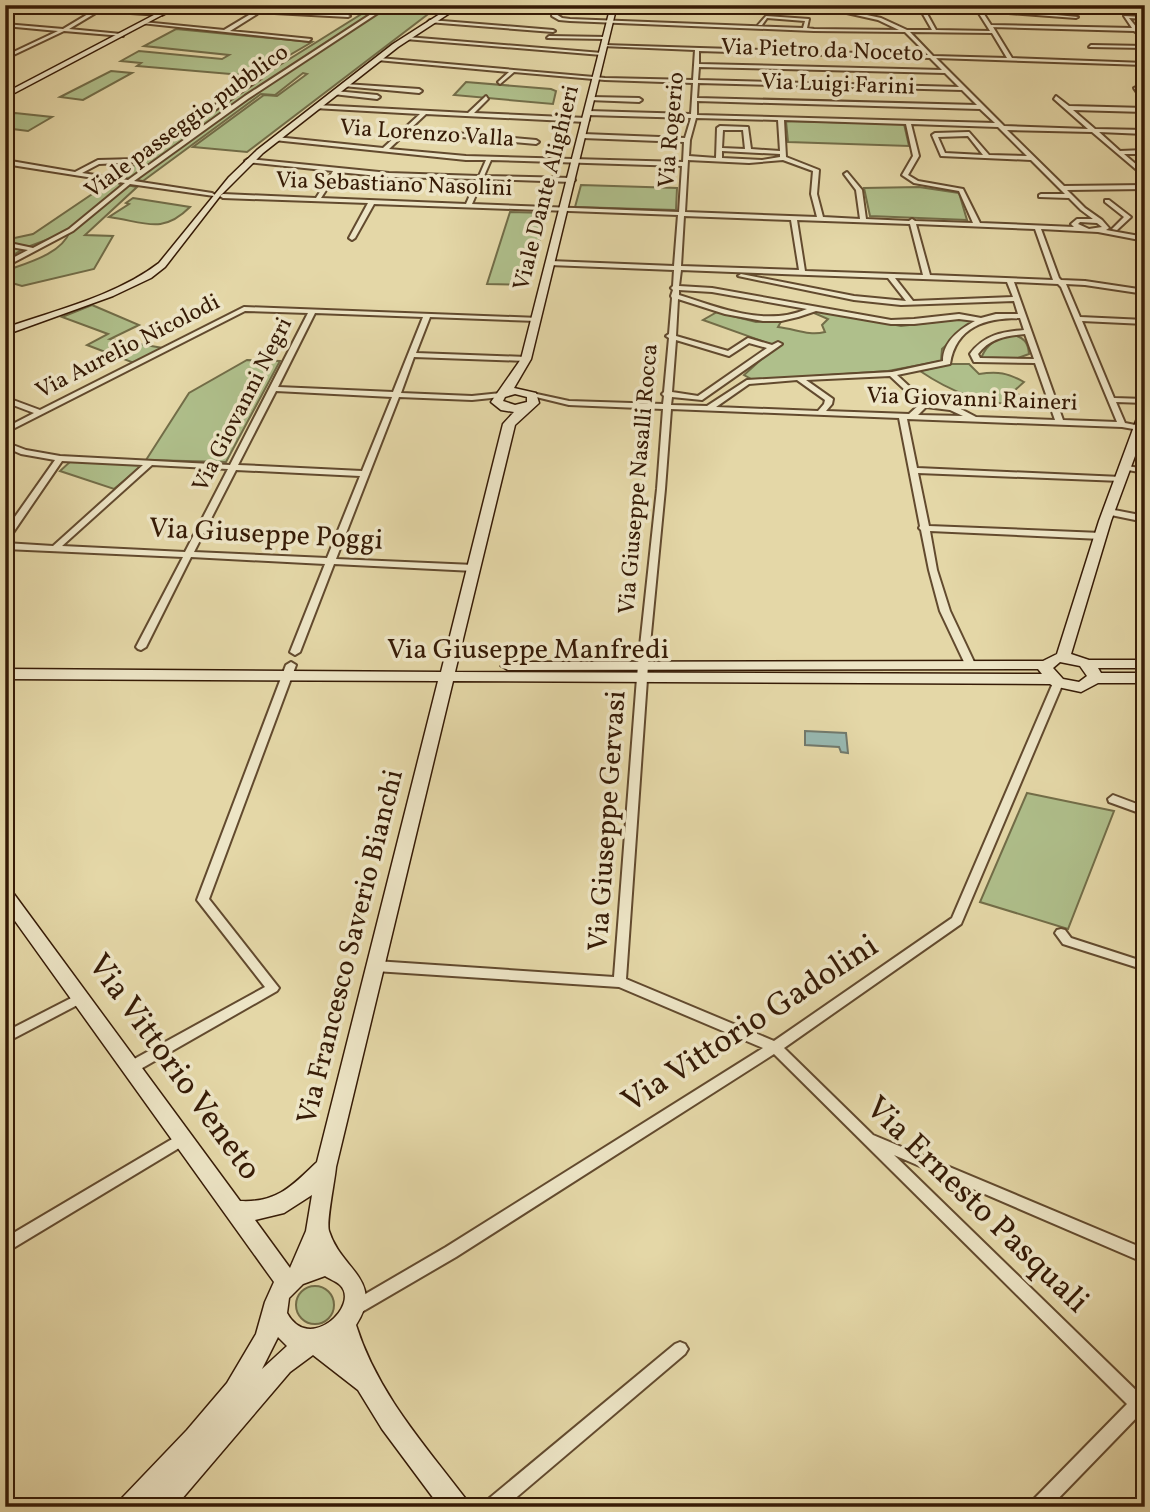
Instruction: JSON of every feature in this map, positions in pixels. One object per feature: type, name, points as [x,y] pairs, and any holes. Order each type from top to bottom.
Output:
[{"type":"main road","points":[[5,330],[90,301],[148,276],[162,265],[248,161],[429,21],[458,5]]},
{"type":"main road","points":[[7,94],[177,6]]},
{"type":"main road","name":"Viale Dante Alighieri","points":[[502,399],[525,362],[614,6]]},
{"type":"main road","points":[[90,301],[137,275],[174,248]]},
{"type":"main road","points":[[5,330],[101,293],[137,275]]},
{"type":"main road","points":[[36,317],[71,308]]},
{"type":"main road","name":"Viale Dante Alighieri","points":[[525,362],[529,400]]},
{"type":"main road","points":[[502,399],[529,400]]},
{"type":"main road","points":[[502,399],[529,400]]},
{"type":"main road","points":[[502,399],[509,424]]},
{"type":"main road","points":[[447,672],[509,424],[529,400]]},
{"type":"main road","points":[[1145,413],[1142,429],[1109,512],[1063,657],[1052,675],[1081,687],[1095,678],[1145,678]]},
{"type":"main road","points":[[1063,657],[1087,664],[1145,664]]},
{"type":"main road","name":"Via Giuseppe Manfredi","points":[[5,664],[291,664],[447,672],[1052,675]]},
{"type":"main road","name":"Via Giuseppe Manfredi","points":[[5,674],[291,664]]},
{"type":"main road","name":"Via Giuseppe Manfredi","points":[[643,671],[970,664],[1052,675]]},
{"type":"main road","points":[[1087,664],[1095,678]]},
{"type":"main road","name":"Via Francesco Saverio Bianchi","points":[[294,1276],[317,1231],[326,1167],[447,672]]},
{"type":"main road","name":"Via Vittorio Veneto","points":[[5,894],[236,1210],[294,1276]]},
{"type":"main road","points":[[236,1210],[265,1211],[286,1204],[326,1167]]},
{"type":"main road","points":[[317,1231],[339,1270],[354,1286],[348,1343],[365,1382],[456,1507]]},
{"type":"main road","points":[[131,1507],[236,1389],[264,1346],[277,1298],[294,1276],[327,1266],[339,1270]]},
{"type":"main road","points":[[276,1308],[286,1332],[294,1337],[313,1340],[365,1382]]},
{"type":"main road","points":[[158,1507],[282,1364],[313,1340],[335,1333],[350,1317]]},
{"type":"street","points":[[93,5],[162,14]]},
{"type":"street","name":"Viale passeggio pubblico","points":[[5,265],[71,230],[129,182],[247,97],[388,5]]},
{"type":"street","points":[[556,5],[554,15],[561,19],[805,30],[993,32]]},
{"type":"street","points":[[813,5],[879,19],[906,32],[1083,209],[1102,223],[1145,238]]},
{"type":"street","points":[[855,5],[922,9],[978,8],[1023,14],[1074,15]]},
{"type":"street","points":[[992,5],[1023,14]]},
{"type":"street","points":[[1060,5],[1074,15]]},
{"type":"street","points":[[177,6],[255,13],[348,16]]},
{"type":"street","points":[[614,6],[731,11]]},
{"type":"street","points":[[5,58],[64,30],[103,7]]},
{"type":"street","points":[[827,7],[828,30]]},
{"type":"street","points":[[978,8],[1012,60]]},
{"type":"street","points":[[922,9],[935,32]]},
{"type":"street","points":[[226,32],[255,13]]},
{"type":"street","points":[[989,26],[1074,15]]},
{"type":"street","points":[[999,16],[1074,15],[1145,30]]},
{"type":"street","points":[[1145,18],[1126,18],[1145,45]]},
{"type":"street","points":[[762,19],[807,20],[805,30]]},
{"type":"street","points":[[779,20],[783,24]]},
{"type":"street","points":[[429,21],[551,34],[604,46]]},
{"type":"street","points":[[143,23],[309,40]]},
{"type":"street","points":[[5,25],[121,35]]},
{"type":"street","points":[[814,30],[816,53]]},
{"type":"street","points":[[407,38],[1145,64]]},
{"type":"street","points":[[1091,46],[1145,45]]},
{"type":"street","name":"Via Rogerio","points":[[682,213],[687,139],[694,116],[696,49]]},
{"type":"street","points":[[379,60],[596,78],[964,89]]},
{"type":"street","name":"Via Pietro da Noceto","points":[[696,65],[947,72]]},
{"type":"street","points":[[500,83],[513,71]]},
{"type":"street","points":[[75,174],[98,162],[138,161],[259,77]]},
{"type":"street","points":[[345,85],[419,91]]},
{"type":"street","points":[[1145,88],[1136,88],[1145,103]]},
{"type":"street","points":[[335,93],[377,97]]},
{"type":"street","points":[[470,114],[486,98]]},
{"type":"street","points":[[1056,98],[1144,172]]},
{"type":"street","points":[[591,99],[639,100]]},
{"type":"street","name":"Via Luigi Farini","points":[[694,99],[981,107]]},
{"type":"street","points":[[316,107],[587,117],[694,116],[908,122],[1145,132]]},
{"type":"street","points":[[1069,108],[1145,110]]},
{"type":"street","points":[[384,150],[425,112]]},
{"type":"street","points":[[719,158],[720,128],[759,128],[759,118]]},
{"type":"street","points":[[780,119],[783,156]]},
{"type":"street","points":[[908,122],[916,156],[905,174],[910,180],[961,190],[977,224]]},
{"type":"street","points":[[746,128],[748,151]]},
{"type":"street","points":[[406,130],[536,142]]},
{"type":"street","points":[[988,157],[968,134],[935,135],[943,155],[988,157],[1032,158]]},
{"type":"street","points":[[583,136],[687,139]]},
{"type":"street","name":"Via Lorenzo Valla","points":[[276,139],[489,159],[686,161],[719,158],[769,163],[783,156]]},
{"type":"street","points":[[720,149],[783,156],[816,170],[814,194],[820,218]]},
{"type":"street","points":[[1121,152],[1145,152]]},
{"type":"street","points":[[468,206],[489,159]]},
{"type":"street","points":[[248,161],[336,171],[572,180]]},
{"type":"street","name":"Via Sebastiano Nasolini","points":[[5,162],[218,195],[1058,227]]},
{"type":"street","points":[[317,200],[336,171]]},
{"type":"street","points":[[847,174],[859,190],[863,220]]},
{"type":"street","points":[[1063,188],[1145,187]]},
{"type":"street","points":[[1041,195],[1070,196]]},
{"type":"street","points":[[1107,201],[1128,217],[1115,229]]},
{"type":"street","points":[[352,238],[372,202]]},
{"type":"street","points":[[1082,229],[1075,225],[1083,209]]},
{"type":"street","name":"Via Giuseppe Nasalli Rocca","points":[[643,671],[661,489],[670,336],[682,213]]},
{"type":"street","points":[[794,217],[802,272]]},
{"type":"street","points":[[912,221],[927,277]]},
{"type":"street","points":[[1058,227],[1077,221],[1102,223]]},
{"type":"street","points":[[1096,231],[1104,229],[1102,223]]},
{"type":"street","points":[[1037,227],[1122,425]]},
{"type":"street","points":[[1058,227],[1145,238]]},
{"type":"street","points":[[5,244],[35,250]]},
{"type":"street","points":[[550,263],[1060,282],[1112,285],[1145,292]]},
{"type":"street","points":[[676,267],[760,279],[854,298],[911,303],[1016,299]]},
{"type":"street","points":[[890,276],[911,303]]},
{"type":"street","points":[[1010,280],[1060,423]]},
{"type":"street","points":[[674,292],[712,290],[905,323],[966,316],[981,320],[1022,316]]},
{"type":"street","points":[[674,292],[758,320],[802,315],[816,308]]},
{"type":"street","points":[[842,313],[854,298]]},
{"type":"street","name":"Via Aurelio Nicolodi","points":[[5,431],[244,309],[537,319]]},
{"type":"street","name":"Via Giovanni Negri","points":[[141,647],[313,311]]},
{"type":"street","points":[[132,1067],[273,988],[203,900],[329,561],[427,316]]},
{"type":"street","points":[[1077,319],[1145,321]]},
{"type":"street","points":[[732,376],[747,382],[892,374],[947,362],[949,346],[981,320]]},
{"type":"street","points":[[1028,332],[1000,335],[980,346],[974,354],[977,360],[1038,361]]},
{"type":"street","points":[[666,394],[699,398],[775,346],[748,340],[729,354],[670,336]]},
{"type":"street","points":[[412,355],[525,362]]},
{"type":"street","points":[[892,374],[924,404],[952,408],[976,420]]},
{"type":"street","name":"Via Giovanni Raineri","points":[[798,379],[829,399],[820,413]]},
{"type":"street","points":[[709,408],[747,382]]},
{"type":"street","points":[[273,389],[502,399]]},
{"type":"street","points":[[5,399],[41,413]]},
{"type":"street","name":"Via Giovanni Raineri","points":[[529,400],[1122,425],[1142,429]]},
{"type":"street","points":[[1112,400],[1145,401]]},
{"type":"street","points":[[924,404],[907,417],[923,528],[945,611],[970,664]]},
{"type":"street","points":[[5,444],[24,452],[60,458],[365,474]]},
{"type":"street","points":[[5,538],[60,458]]},
{"type":"street","points":[[55,548],[151,462]]},
{"type":"street","points":[[913,470],[1145,471]]},
{"type":"street","points":[[1109,512],[1145,519]]},
{"type":"street","points":[[923,528],[1101,536]]},
{"type":"street","name":"Via Giuseppe Poggi","points":[[5,546],[474,568]]},
{"type":"street","name":"Via Giuseppe Gervasi","points":[[620,982],[643,671]]},
{"type":"street","name":"Via Vittorio Gadolini","points":[[350,1317],[775,1048],[957,921],[1052,675]]},
{"type":"street","points":[[1113,799],[1145,811]]},
{"type":"street","points":[[1061,933],[1067,941],[1144,965]]},
{"type":"street","points":[[376,966],[620,982],[775,1048]]},
{"type":"street","points":[[5,1038],[81,998]]},
{"type":"street","name":"Via Ernesto Pasquali","points":[[775,1048],[1138,1404],[1038,1507]]},
{"type":"street","points":[[866,1137],[1145,1256]]},
{"type":"street","points":[[5,1247],[184,1139]]},
{"type":"street","points":[[492,1507],[680,1349]]},
{"type":"green space","points":[[376,5],[440,5],[247,152],[193,147],[264,95],[277,96],[307,74],[303,73],[275,95],[261,94],[143,181],[118,177],[243,88]]},
{"type":"green space","points":[[176,29],[312,42],[254,76],[137,66],[141,63],[121,61],[139,51],[222,59],[229,55],[144,46]]},
{"type":"green space","points":[[111,71],[132,73],[83,100],[60,97]]},
{"type":"green space","points":[[466,82],[556,91],[553,104],[454,95]]},
{"type":"green space","points":[[15,113],[52,117],[28,131],[5,128],[5,119]]},
{"type":"green space","points":[[786,121],[904,124],[909,146],[788,142]]},
{"type":"green space","points":[[110,182],[137,187],[85,235],[113,236],[94,269],[22,286],[5,281],[5,271],[52,252],[66,239],[70,231],[25,248],[5,260],[5,240],[33,234]]},
{"type":"green space","points":[[581,185],[677,188],[676,210],[575,207]]},
{"type":"green space","points":[[919,187],[959,193],[967,220],[870,216],[864,188]]},
{"type":"green space","points":[[133,198],[190,207],[180,216],[162,224],[109,217],[129,204],[126,203]]},
{"type":"green space","points":[[510,212],[547,213],[527,285],[487,284]]},
{"type":"green space","points":[[92,305],[139,325],[110,339],[163,348],[134,363],[87,345],[108,334],[62,317]]},
{"type":"green space","points":[[818,310],[901,326],[962,319],[973,321],[942,349],[941,361],[888,371],[753,380],[744,375],[776,346],[703,320],[717,312],[756,322],[782,320],[778,327],[807,333],[825,332],[822,325],[828,319],[814,313]]},
{"type":"green space","points":[[1014,335],[1025,341],[1029,354],[1018,358],[981,358],[994,342]]},
{"type":"green space","points":[[247,360],[280,361],[226,462],[146,460],[189,393]]},
{"type":"green space","points":[[951,364],[969,364],[979,374],[1003,374],[1018,379],[1024,382],[1013,392],[1026,398],[1020,405],[980,399],[955,391],[920,371]]},
{"type":"green space","points":[[72,460],[143,465],[114,489],[60,471]]},
{"type":"green space","points":[[1027,793],[1114,811],[1068,929],[980,902]]},
{"type":"green space","points":[[315,1286],[328,1292],[334,1305],[328,1318],[315,1324],[302,1318],[296,1305],[302,1292]]},
{"type":"water","points":[[805,731],[846,733],[848,753],[841,752],[839,747],[805,745]]}]
